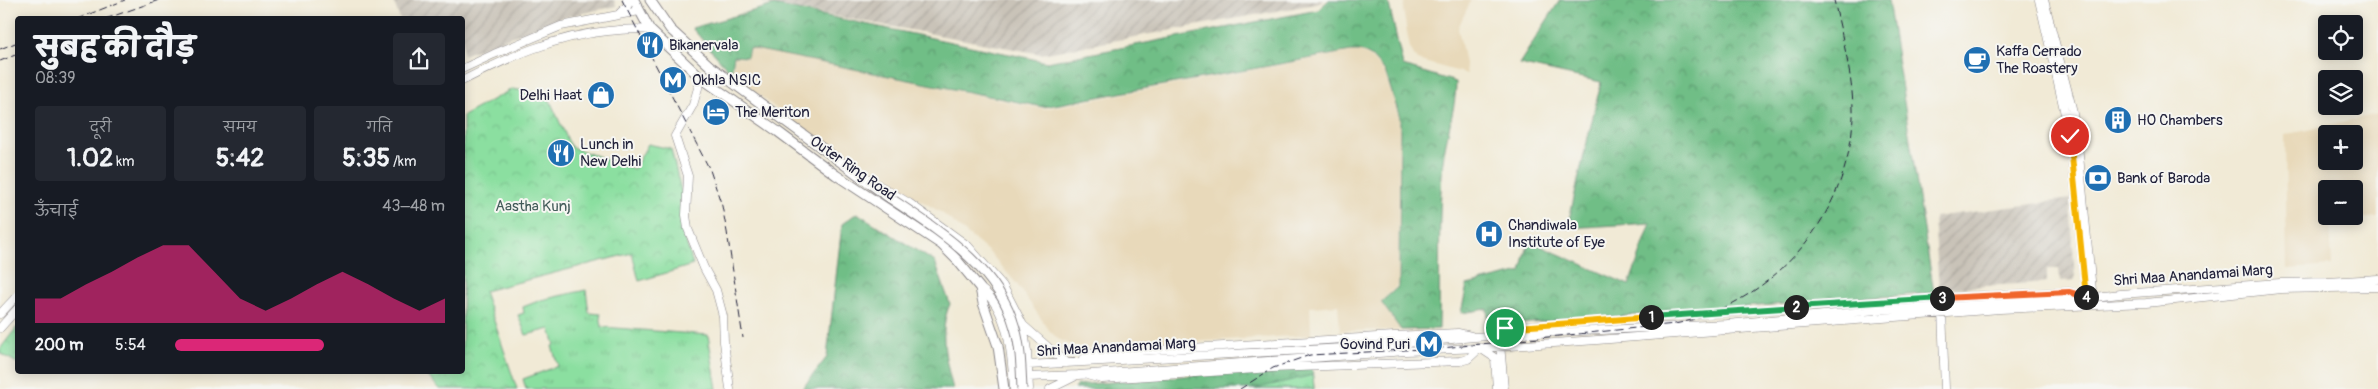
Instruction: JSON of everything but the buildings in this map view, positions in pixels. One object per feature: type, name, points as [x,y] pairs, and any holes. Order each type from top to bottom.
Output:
[{"type":"main road","points":[[617,16],[632,0]]},
{"type":"main road","name":"Outer Ring Road","points":[[632,0],[650,30],[701,78],[836,175],[942,245],[980,288],[983,303],[998,346],[1004,389]]},
{"type":"main road","points":[[2039,0],[2075,146]]},
{"type":"main road","points":[[2044,0],[2072,108],[2089,300]]},
{"type":"main road","name":"Outer Ring Road","points":[[652,2],[670,29],[710,66],[860,178],[937,230],[975,264],[995,286],[1015,327],[1020,352],[1022,389]]},
{"type":"main road","points":[[465,68],[494,54],[561,26],[639,11]]},
{"type":"main road","points":[[465,80],[536,47],[565,37],[630,29],[650,30]]},
{"type":"main road","points":[[701,78],[693,105],[675,136],[688,176],[686,215],[688,229],[704,268],[716,290],[723,316],[730,389]]},
{"type":"main road","points":[[860,178],[869,178],[968,246],[1003,286],[1022,325],[1028,365],[1029,389]]},
{"type":"main road","name":"Shri Maa Anandamai Marg","points":[[1013,370],[1028,377],[1397,352],[1500,347],[2280,283],[2378,278]]},
{"type":"main road","name":"Shri Maa Anandamai Marg","points":[[1013,370],[1028,365],[1080,362],[1089,354],[1451,333],[1475,337],[1499,334],[1727,324],[1877,306],[1939,310],[2007,298],[2146,303],[2281,289],[2378,287]]},
{"type":"main road","points":[[980,288],[993,300],[1003,323],[1012,355],[1014,389]]},
{"type":"main road","points":[[0,314],[15,298]]},
{"type":"main road","points":[[1938,298],[1945,389]]},
{"type":"main road","points":[[1504,389],[1499,334],[1509,327],[1877,306],[1938,298],[2007,298]]},
{"type":"main road","points":[[1939,310],[1941,389]]},
{"type":"main road","points":[[0,328],[15,311]]},
{"type":"main road","points":[[1003,323],[1007,326],[1014,326],[1019,317]]},
{"type":"main road","points":[[1022,325],[1066,363]]},
{"type":"main road","points":[[1050,389],[1082,374],[1102,379],[1272,368],[1460,361],[1468,359],[1480,348],[1494,358],[1496,389]]},
{"type":"shaded area","points":[[393,0],[614,0],[616,6],[560,18],[465,54],[465,16],[399,16]]},
{"type":"shaded area","points":[[762,0],[1323,0],[1320,3],[1041,54],[763,3]]},
{"type":"shaded area","points":[[1405,0],[1471,0],[1458,28],[1467,74],[1417,60],[1410,48],[1403,10]]},
{"type":"shaded area","points":[[750,48],[1044,109],[1351,52],[1360,52],[1370,57],[1384,72],[1399,118],[1398,285],[1380,302],[1400,330],[1340,331],[1338,305],[1310,307],[1311,335],[1087,348],[1072,345],[1058,339],[1049,330],[1016,283],[990,253],[942,213],[810,135],[732,74],[735,57],[747,58]]},
{"type":"shaded area","points":[[2378,114],[2378,217],[2363,218],[2363,180],[2318,180],[2318,225],[2330,225],[2332,266],[2287,269],[2285,135],[2318,128],[2318,170],[2363,170],[2363,125],[2329,125]]},
{"type":"shaded area","points":[[2070,199],[2075,280],[2060,281],[2059,269],[2047,269],[2047,282],[1939,289],[1934,217]]},
{"type":"green space","points":[[1329,0],[1388,0],[1403,66],[1456,82],[1444,151],[1441,182],[1439,329],[1401,330],[1381,302],[1399,286],[1400,118],[1385,71],[1371,56],[1361,51],[1351,51],[1043,107],[749,48],[747,57],[734,56],[731,73],[692,28],[774,5],[1047,62],[1318,10]]},
{"type":"green space","points":[[1560,0],[1888,0],[1934,293],[1489,326],[1487,309],[1461,313],[1467,285],[1521,272],[1529,241],[1629,285],[1651,223],[1567,228],[1601,82],[1519,64]]},
{"type":"green space","name":"Aastha Kunj","points":[[512,89],[547,94],[571,147],[634,169],[648,144],[671,149],[682,194],[684,235],[693,265],[639,281],[632,253],[484,291],[517,389],[440,389],[426,374],[465,374],[465,115]]},
{"type":"green space","points":[[857,213],[935,262],[950,304],[944,324],[944,346],[953,389],[802,389],[827,357],[842,224]]},
{"type":"green space","points":[[586,290],[589,313],[600,314],[602,327],[708,335],[717,389],[526,389],[523,379],[558,366],[552,346],[555,345],[550,329],[526,335],[518,315],[524,313],[523,307],[541,300]]},
{"type":"green space","points":[[15,330],[15,362],[0,353],[0,349]]},
{"type":"green space","points":[[1312,365],[1314,389],[1074,389],[1077,385]]},
{"type":"green space","points":[[1313,375],[1314,389],[1254,389]]},
{"type":"railway","points":[[85,16],[125,0]]},
{"type":"railway","points":[[114,16],[159,0]]},
{"type":"railway","points":[[622,0],[710,170],[722,206],[743,338]]},
{"type":"railway","points":[[1240,389],[1273,368],[1310,355],[1442,348],[1675,324],[1710,314],[1743,297],[1773,276],[1799,251],[1820,222],[1837,189],[1848,154],[1853,117],[1852,88],[1834,0]]},
{"type":"railway","points":[[0,49],[15,43]]},
{"type":"railway","points":[[0,61],[15,55]]},
{"type":"place","name":"Bikanervala","points":[[650,45]]},
{"type":"place","name":"Kaffa Cerrado The Roastery","points":[[1977,60]]},
{"type":"place","name":"Okhla NSIC","points":[[673,80]]},
{"type":"place","name":"Delhi Haat","points":[[601,95]]},
{"type":"place","name":"The Meriton","points":[[716,112]]},
{"type":"place","name":"HO Chambers","points":[[2118,120]]},
{"type":"place","name":"Lunch in New Delhi","points":[[561,153]]},
{"type":"place","name":"Bank of Baroda","points":[[2098,178]]},
{"type":"place","name":"Chandiwala Institute of Eye","points":[[1489,234]]},
{"type":"place","name":"Govind Puri","points":[[1429,344]]},
{"type":"route","points":[[1505,328],[2007,294],[2069,292],[2083,298],[2087,297],[2070,136]]}]
